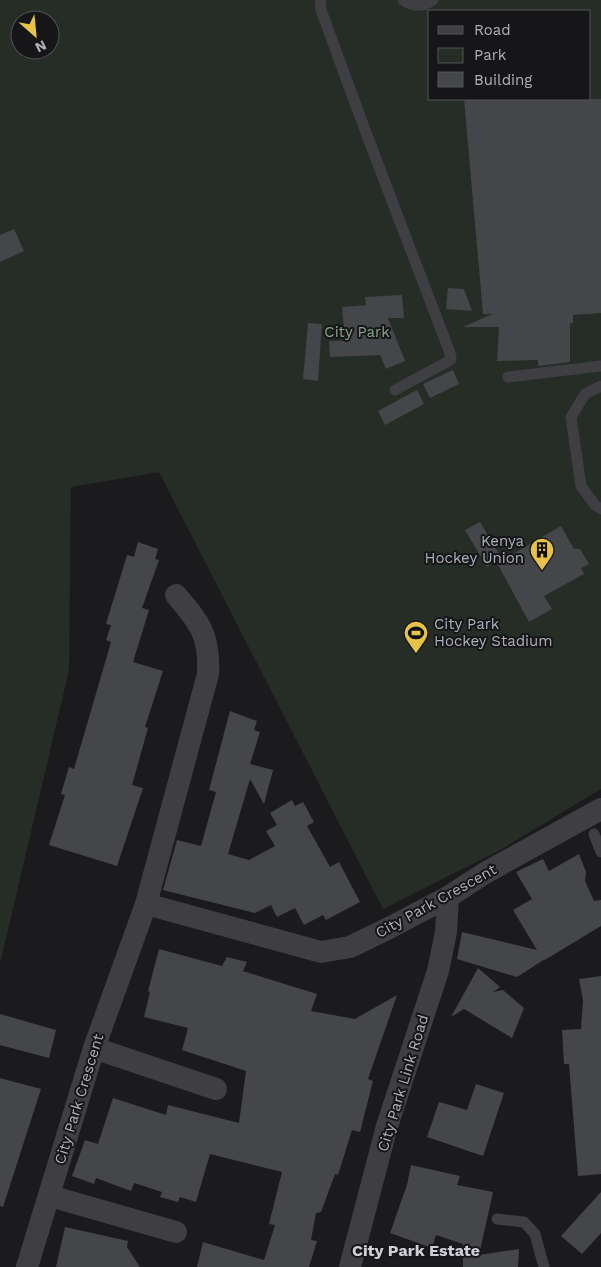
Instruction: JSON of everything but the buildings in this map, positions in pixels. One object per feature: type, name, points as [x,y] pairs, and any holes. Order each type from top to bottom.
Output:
[{"type":"street","name":"City Park Crescent","points":[[27,1267],[94,1048],[146,904],[208,674],[209,654],[201,627],[176,595]]},
{"type":"street","name":"City Park Crescent","points":[[146,904],[321,952],[350,947],[448,898],[485,873],[601,809]]},
{"type":"street","name":"City Park Link Road","points":[[350,1267],[388,1126],[438,971],[446,932],[448,898]]},
{"type":"street","points":[[94,1048],[216,1089]]},
{"type":"street","points":[[50,1196],[176,1232]]},
{"type":"lane","points":[[320,0],[321,10],[451,359],[394,390]]},
{"type":"lane","points":[[403,0],[411,5],[426,4],[433,0]]},
{"type":"lane","points":[[508,378],[601,366]]},
{"type":"lane","points":[[601,386],[585,394],[571,417],[580,486],[595,505],[601,509]]},
{"type":"lane","points":[[594,834],[601,852]]},
{"type":"lane","points":[[497,1218],[524,1222],[530,1228],[535,1234],[544,1267]]},
{"type":"green space","name":"City Park","points":[[0,0],[601,0],[601,789],[502,849],[383,909],[159,472],[71,487],[69,670],[0,964]]},
{"type":"place","name":"Kenya Hockey Union","points":[[542,571]]},
{"type":"place","name":"City Park Hockey Stadium","points":[[416,654]]},
{"type":"district","name":"City Park Estate","points":[[416,1250]]}]
